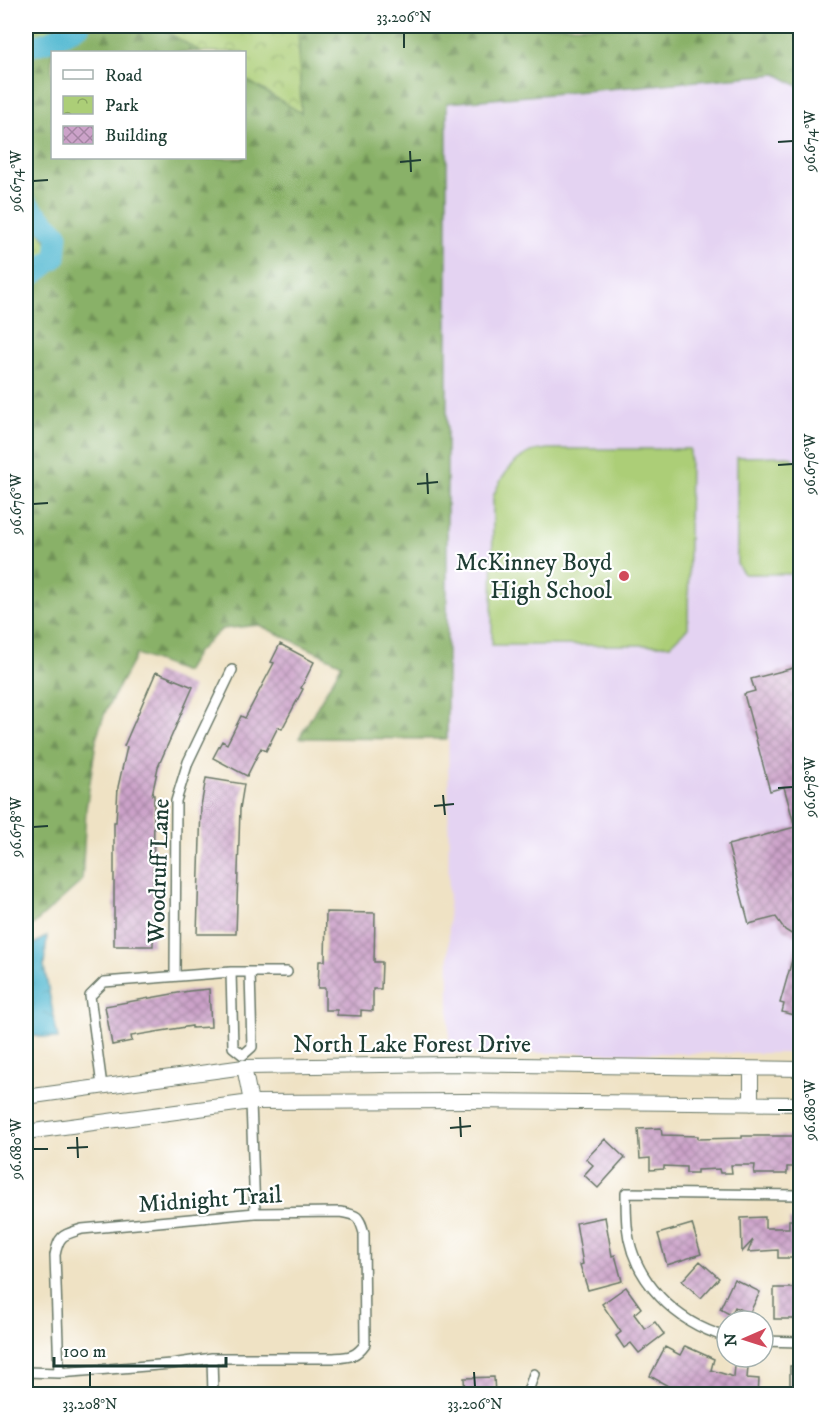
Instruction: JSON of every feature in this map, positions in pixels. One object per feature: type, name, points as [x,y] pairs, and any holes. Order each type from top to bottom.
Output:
[{"type":"main road","name":"North Lake Forest Drive","points":[[26,1097],[243,1061],[801,1069]]},
{"type":"main road","points":[[243,1061],[251,1102]]},
{"type":"main road","points":[[751,1069],[751,1104]]},
{"type":"main road","points":[[26,1132],[251,1102],[477,1101],[801,1104]]},
{"type":"street","name":"Woodruff Lane","points":[[175,976],[176,801],[188,762],[232,670]]},
{"type":"street","points":[[231,972],[233,1047],[243,1061],[252,1047],[250,972]]},
{"type":"street","points":[[102,1086],[90,996],[104,982],[231,972],[287,972]]},
{"type":"street","points":[[251,1102],[255,1213]]},
{"type":"street","points":[[715,1333],[699,1328],[676,1313],[659,1297],[648,1282],[633,1254],[627,1227],[626,1193],[801,1194]]},
{"type":"street","name":"Midnight Trail","points":[[59,1373],[55,1254],[57,1243],[63,1236],[82,1229],[255,1213],[340,1212],[354,1214],[360,1218],[364,1233],[365,1344],[358,1354],[332,1358],[212,1358]]},
{"type":"street","points":[[775,1341],[801,1342]]},
{"type":"street","points":[[26,1372],[59,1373],[171,1364],[212,1358],[213,1395]]},
{"type":"street","points":[[527,1395],[534,1374]]},
{"type":"shaded area","name":"McKinney Boyd High School","points":[[777,74],[800,87],[800,1053],[449,1053],[447,102]]},
{"type":"green space","points":[[26,26],[58,26],[26,42]]},
{"type":"green space","points":[[58,26],[157,26],[199,51],[51,51],[51,159],[246,159],[246,80],[301,113],[298,26],[782,26],[800,33],[800,87],[777,74],[447,103],[447,739],[299,738],[342,664],[259,625],[222,629],[197,652],[185,672],[137,654],[106,710],[97,735],[86,809],[82,881],[26,931],[26,313],[49,244],[26,214],[26,42]]},
{"type":"green space","points":[[157,26],[298,26],[301,113],[246,80],[246,51],[199,51]]},
{"type":"green space","points":[[26,214],[49,244],[26,313]]},
{"type":"green space","points":[[548,449],[690,449],[688,628],[670,645],[492,645],[493,497],[503,478],[517,461],[531,452]]},
{"type":"green space","points":[[788,456],[800,463],[800,574],[744,574],[737,564],[737,457]]},
{"type":"water","points":[[47,936],[44,966],[58,1039],[26,1035],[26,949]]},
{"type":"building","points":[[280,644],[314,662],[282,729],[278,727],[266,751],[261,748],[247,776],[213,758],[222,741],[227,744],[241,716],[245,718],[274,663],[271,662]]},
{"type":"building","points":[[801,666],[801,940],[785,930],[776,917],[749,924],[728,845],[795,827],[784,787],[770,791],[744,694],[755,691],[751,679]]},
{"type":"building","points":[[156,672],[193,687],[158,767],[152,795],[154,795],[153,946],[114,946],[114,822],[116,822],[118,787],[127,747],[124,746]]},
{"type":"building","points":[[206,778],[244,784],[240,809],[236,934],[197,934],[201,806]]},
{"type":"building","points":[[326,912],[375,913],[374,962],[382,962],[381,989],[373,989],[373,1011],[361,1010],[361,1016],[337,1015],[337,1010],[325,1010],[325,988],[318,988],[319,961],[325,961]]},
{"type":"building","points":[[798,939],[801,940],[801,1016],[782,1012],[784,1004],[780,1003]]},
{"type":"building","points":[[209,989],[211,1027],[192,1028],[192,1026],[131,1036],[132,1041],[112,1045],[105,1006]]},
{"type":"building","points":[[661,1128],[662,1135],[698,1136],[698,1139],[801,1136],[801,1167],[787,1167],[787,1174],[754,1174],[755,1165],[731,1165],[732,1173],[720,1173],[719,1169],[686,1173],[686,1167],[664,1166],[664,1169],[650,1170],[650,1158],[640,1159],[638,1129]]},
{"type":"building","points":[[605,1139],[625,1158],[598,1188],[584,1175],[593,1165],[586,1159]]},
{"type":"building","points":[[605,1217],[612,1256],[615,1255],[622,1281],[588,1290],[580,1265],[583,1264],[576,1223]]},
{"type":"building","points":[[765,1217],[765,1228],[789,1228],[789,1220],[801,1220],[801,1258],[778,1258],[778,1250],[748,1252],[753,1240],[742,1252],[741,1218]]},
{"type":"building","points":[[692,1224],[701,1254],[667,1265],[658,1234]]},
{"type":"building","points":[[700,1261],[719,1278],[701,1298],[682,1281]]},
{"type":"building","points":[[734,1279],[760,1292],[752,1309],[735,1307],[734,1309],[720,1309]]},
{"type":"building","points":[[626,1287],[641,1308],[634,1314],[645,1329],[655,1322],[664,1334],[639,1353],[631,1343],[624,1348],[616,1336],[621,1332],[602,1304]]},
{"type":"building","points":[[774,1288],[801,1288],[801,1319],[775,1319]]},
{"type":"building","points":[[685,1346],[714,1359],[711,1370],[734,1377],[735,1369],[748,1369],[747,1378],[759,1379],[758,1395],[684,1395],[650,1376],[665,1347],[680,1355]]},
{"type":"building","points":[[790,1366],[801,1366],[801,1395],[790,1395]]},
{"type":"building","points":[[494,1377],[495,1395],[465,1395],[464,1378]]},
{"type":"waterway","points":[[26,48],[50,41],[80,26]]},
{"type":"waterway","points":[[26,203],[58,235],[56,257],[26,281]]},
{"type":"place","name":"McKinney Boyd High School","points":[[624,576]]}]
